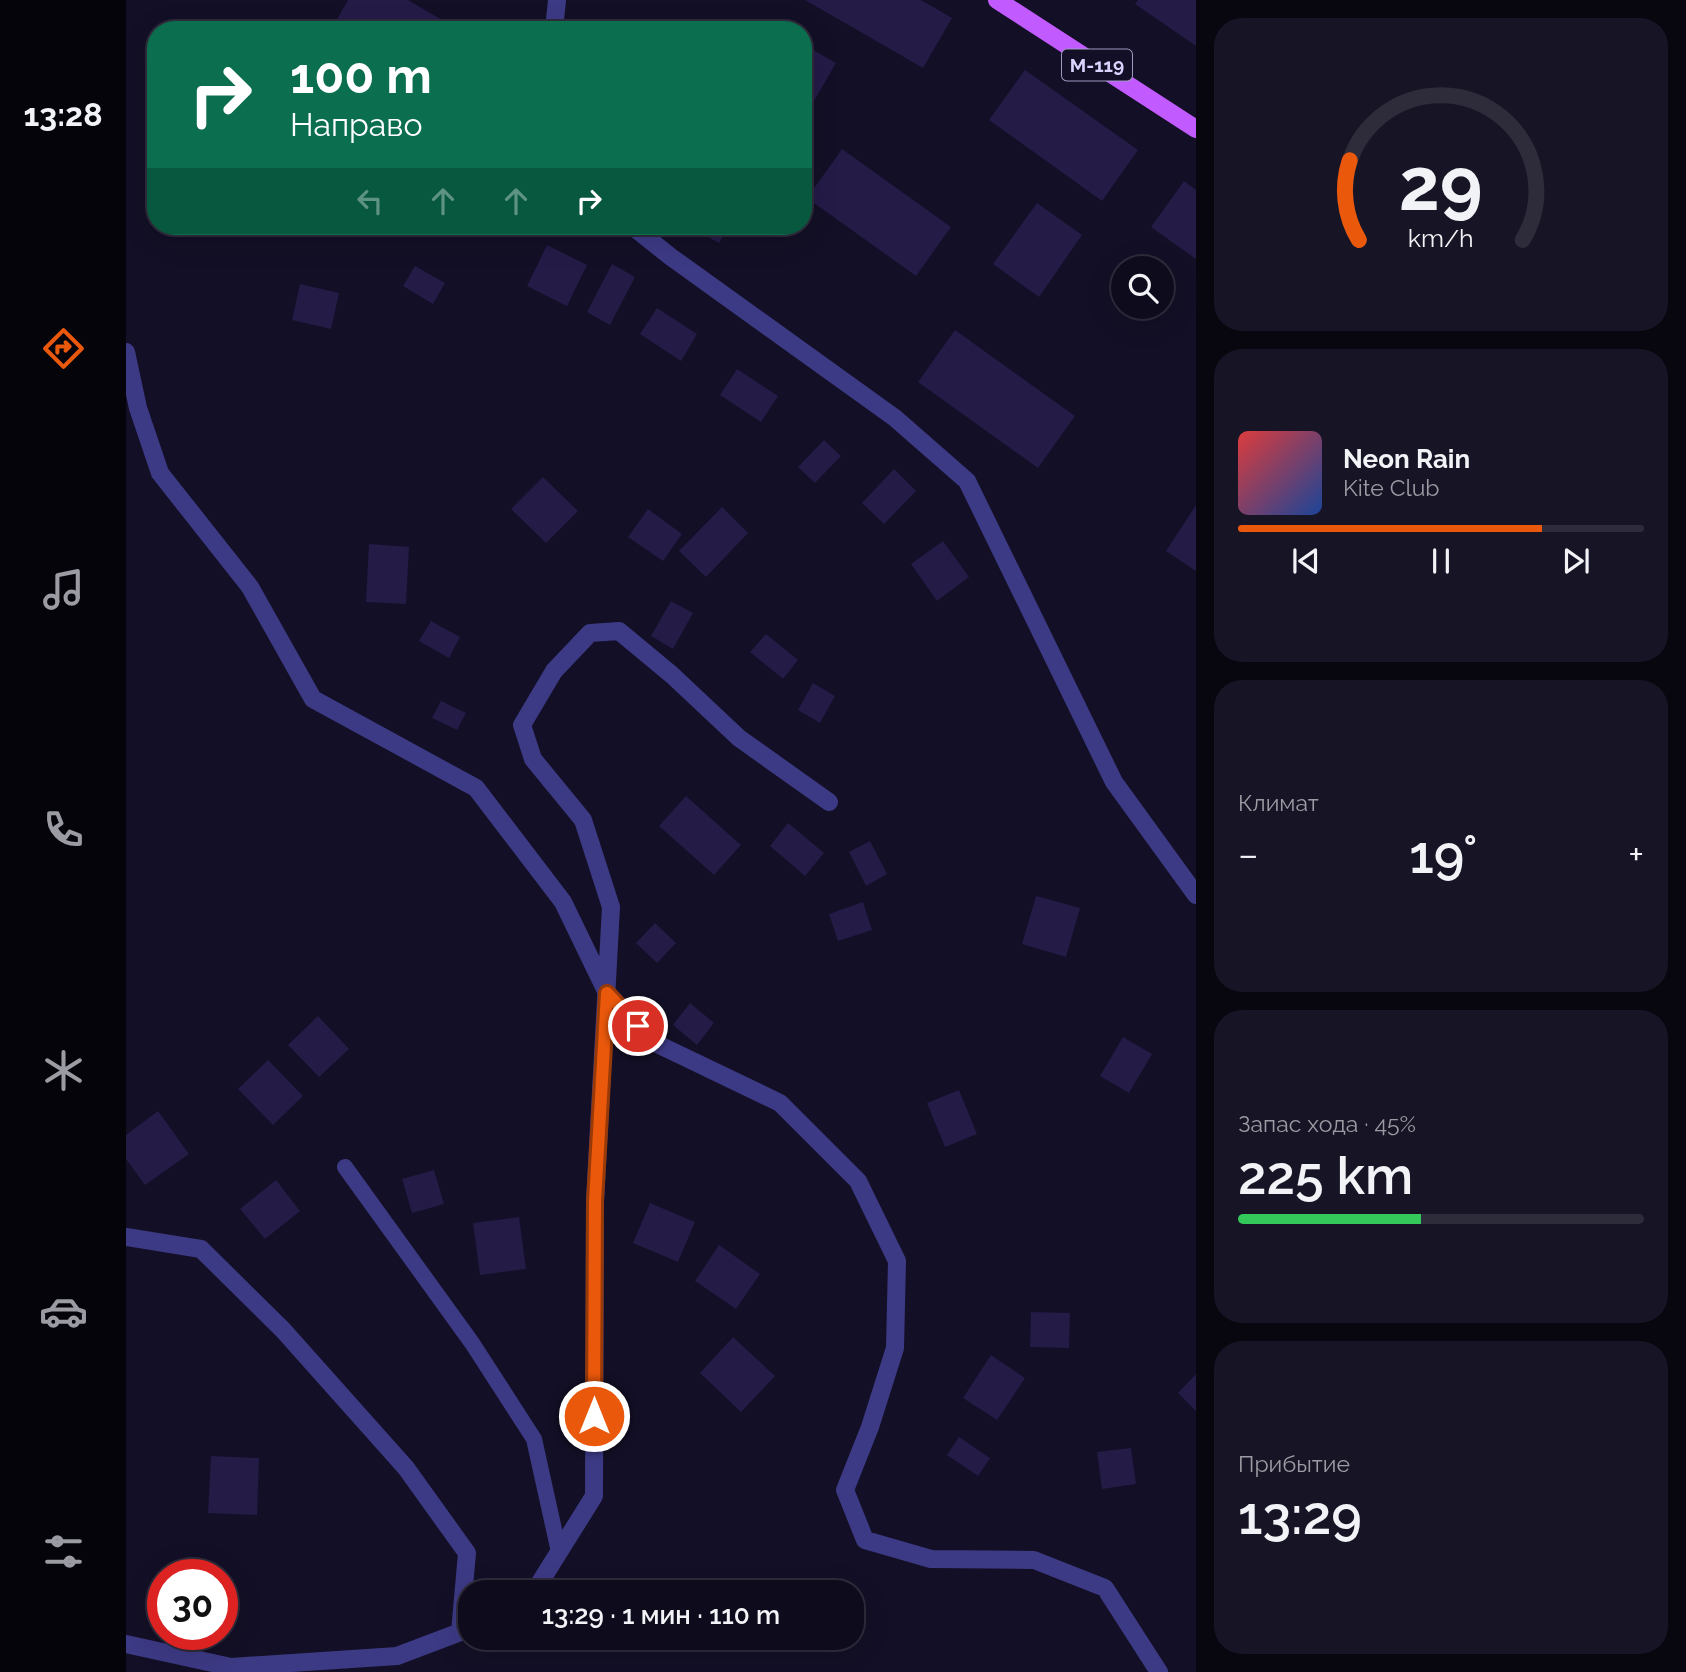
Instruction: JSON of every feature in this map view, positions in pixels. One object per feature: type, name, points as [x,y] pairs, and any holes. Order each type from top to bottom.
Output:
[{"type":"main road","name":"М-119","points":[[997,0],[1196,129]]},
{"type":"street","points":[[555,21],[557,0]]},
{"type":"street","points":[[644,235],[895,418],[967,481],[1114,782],[1196,895]]},
{"type":"street","points":[[126,352],[138,408],[160,473],[250,587],[313,699],[476,788],[563,902],[607,993],[653,1042],[780,1103],[858,1181],[897,1261],[895,1348],[870,1427],[845,1490],[865,1540],[931,1559],[1034,1560],[1105,1588],[1159,1672]]},
{"type":"street","points":[[542,1580],[594,1496],[595,1201],[611,907],[583,820],[533,760],[522,725],[554,671],[590,633],[619,631],[739,738],[829,802]]},
{"type":"street","points":[[126,1237],[201,1249],[283,1330],[406,1468],[467,1553],[466,1580]]},
{"type":"street","points":[[126,1644],[232,1667],[397,1656],[458,1633]]},
{"type":"lane","points":[[345,1167],[472,1343],[534,1439],[559,1552]]},
{"type":"building","points":[[348,0],[408,0],[444,21],[336,21]]},
{"type":"building","points":[[805,0],[921,0],[952,18],[923,68]]},
{"type":"building","points":[[1138,0],[1196,0],[1196,46],[1135,4]]},
{"type":"building","points":[[812,49],[836,63],[812,104]]},
{"type":"building","points":[[1025,70],[1138,150],[1102,201],[989,120]]},
{"type":"building","points":[[842,149],[951,227],[916,276],[812,202],[812,191]]},
{"type":"building","points":[[1184,181],[1196,190],[1196,259],[1151,227]]},
{"type":"building","points":[[1037,203],[1082,235],[1039,297],[993,264]]},
{"type":"building","points":[[705,235],[723,235],[719,243]]},
{"type":"building","points":[[547,245],[587,265],[567,306],[527,286]]},
{"type":"building","points":[[612,264],[635,277],[610,325],[587,312]]},
{"type":"building","points":[[415,266],[445,283],[433,304],[403,286]]},
{"type":"building","points":[[300,284],[339,293],[331,329],[292,320]]},
{"type":"building","points":[[657,308],[697,334],[681,361],[640,334]]},
{"type":"building","points":[[955,330],[1075,416],[1038,468],[918,382]]},
{"type":"building","points":[[737,369],[778,396],[761,422],[720,395]]},
{"type":"building","points":[[824,440],[841,456],[815,483],[798,467]]},
{"type":"building","points":[[894,469],[916,491],[884,524],[862,503]]},
{"type":"building","points":[[543,477],[578,511],[546,543],[511,509]]},
{"type":"building","points":[[1196,505],[1196,571],[1166,551]]},
{"type":"building","points":[[722,507],[748,533],[706,577],[679,551]]},
{"type":"building","points":[[648,509],[682,534],[663,561],[628,537]]},
{"type":"building","points":[[943,541],[969,577],[937,601],[911,564]]},
{"type":"building","points":[[369,544],[409,547],[406,604],[366,602]]},
{"type":"building","points":[[671,601],[693,613],[673,649],[651,636]]},
{"type":"building","points":[[431,621],[460,637],[449,658],[419,641]]},
{"type":"building","points":[[766,634],[798,660],[783,679],[750,652]]},
{"type":"building","points":[[813,683],[835,696],[820,723],[798,710]]},
{"type":"building","points":[[441,701],[466,713],[457,730],[432,718]]},
{"type":"building","points":[[686,796],[741,845],[714,875],[659,826]]},
{"type":"building","points":[[788,823],[824,853],[805,876],[770,846]]},
{"type":"building","points":[[870,841],[887,874],[866,886],[849,852]]},
{"type":"building","points":[[1036,896],[1080,908],[1066,957],[1022,944]]},
{"type":"building","points":[[863,902],[872,930],[838,941],[829,914]]},
{"type":"building","points":[[655,923],[676,943],[657,963],[636,943]]},
{"type":"building","points":[[690,1003],[714,1023],[697,1045],[673,1025]]},
{"type":"building","points":[[318,1016],[349,1049],[319,1077],[288,1045]]},
{"type":"building","points":[[1123,1037],[1152,1054],[1129,1093],[1100,1076]]},
{"type":"building","points":[[268,1060],[303,1096],[273,1125],[238,1089]]},
{"type":"building","points":[[959,1090],[977,1134],[945,1147],[927,1103]]},
{"type":"building","points":[[158,1111],[189,1154],[145,1185],[126,1159],[126,1135]]},
{"type":"building","points":[[434,1170],[444,1204],[412,1213],[402,1179]]},
{"type":"building","points":[[276,1180],[300,1211],[265,1239],[240,1209]]},
{"type":"building","points":[[650,1203],[695,1222],[678,1262],[633,1243]]},
{"type":"building","points":[[519,1217],[526,1269],[480,1275],[473,1223]]},
{"type":"building","points":[[719,1245],[760,1274],[736,1309],[695,1281]]},
{"type":"building","points":[[1031,1312],[1070,1313],[1069,1348],[1030,1347]]},
{"type":"building","points":[[733,1337],[775,1376],[741,1412],[700,1373]]},
{"type":"building","points":[[991,1355],[1025,1378],[997,1420],[963,1398]]},
{"type":"building","points":[[1196,1374],[1196,1411],[1178,1393]]},
{"type":"building","points":[[959,1437],[990,1458],[978,1476],[947,1455]]},
{"type":"building","points":[[1131,1448],[1136,1484],[1102,1489],[1097,1452]]},
{"type":"building","points":[[211,1456],[259,1458],[257,1515],[208,1513]]},
{"type":"route","points":[[594,1416],[595,1201],[607,993],[638,1026]]}]
